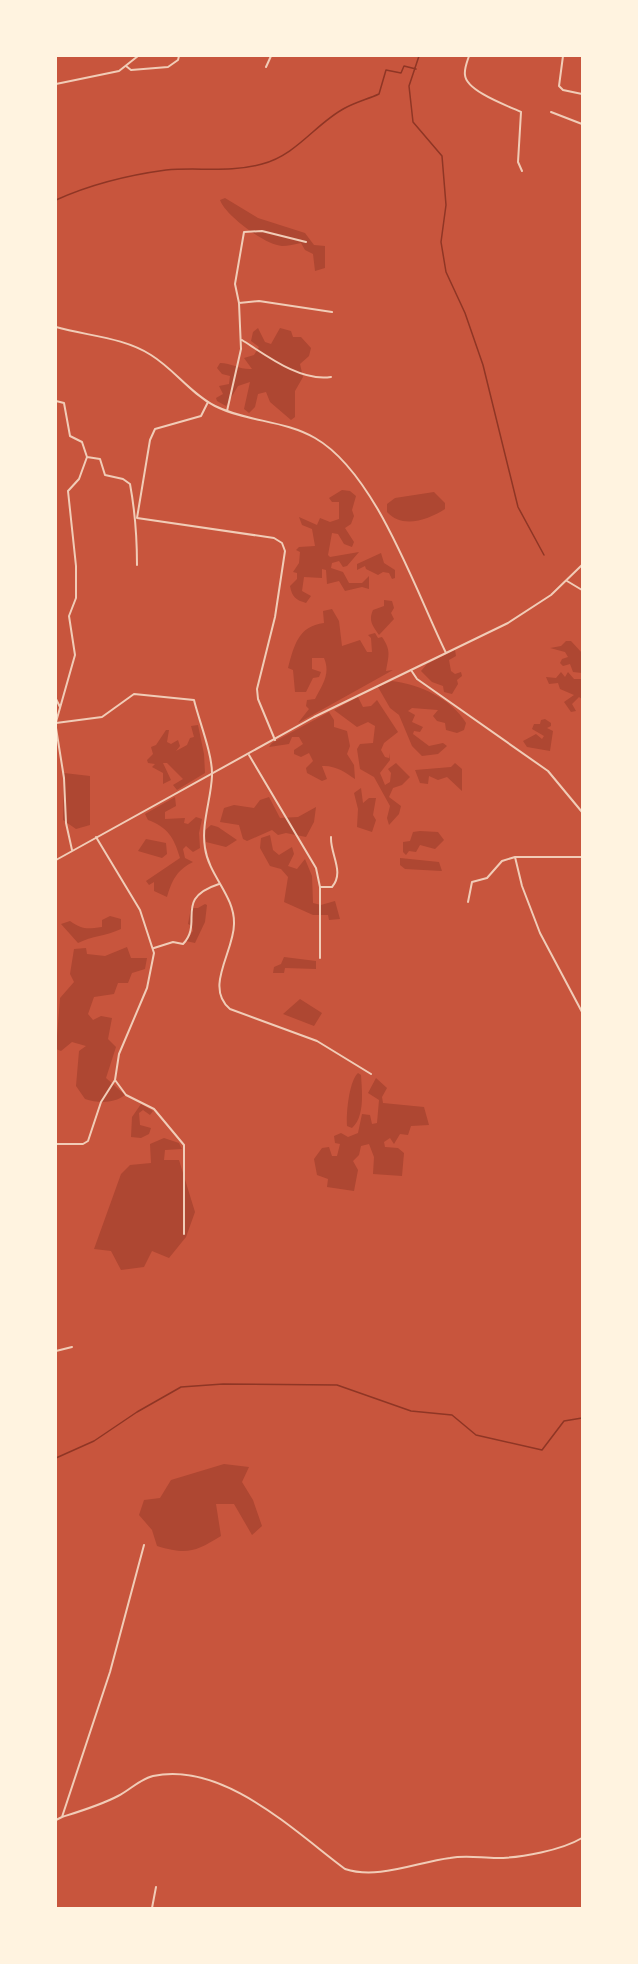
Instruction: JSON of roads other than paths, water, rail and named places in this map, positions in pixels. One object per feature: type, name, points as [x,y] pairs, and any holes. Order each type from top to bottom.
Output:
[{"type":"street","points":[[56,84],[119,71],[138,56]]},
{"type":"street","points":[[126,66],[131,70],[168,67],[178,60],[179,56]]},
{"type":"street","points":[[266,67],[271,56]]},
{"type":"street","points":[[469,56],[465,73],[468,83],[481,94],[521,113],[518,162],[522,171]]},
{"type":"street","points":[[563,56],[559,86],[563,90],[582,94]]},
{"type":"street","points":[[551,112],[582,124]]},
{"type":"street","points":[[227,411],[237,375],[242,340],[235,284],[244,232],[262,231],[306,242]]},
{"type":"street","points":[[239,303],[259,301],[332,312]]},
{"type":"street","points":[[56,327],[103,337],[137,348],[159,361],[190,391],[208,402],[227,411],[302,432],[341,457],[361,483],[387,528],[446,653]]},
{"type":"street","points":[[242,340],[307,376],[320,379],[332,377]]},
{"type":"street","points":[[56,401],[64,403],[70,436],[82,442],[87,457],[79,479],[68,491],[76,566],[76,598],[69,616],[75,655],[56,722],[102,717],[134,694],[194,700],[212,774],[204,840],[208,860],[230,902],[234,923],[230,951],[219,981],[224,1004],[247,1016],[316,1041],[371,1074]]},
{"type":"street","points":[[208,402],[201,417],[155,429],[148,452],[138,518],[274,538],[282,543],[285,551],[275,618],[257,689],[258,699],[275,740]]},
{"type":"street","points":[[87,457],[100,459],[105,475],[123,479],[130,484],[132,510],[137,520],[137,565]]},
{"type":"street","points":[[56,860],[314,717],[516,619],[567,581],[582,565]]},
{"type":"street","points":[[567,581],[582,590]]},
{"type":"street","points":[[411,670],[417,679],[548,771],[582,812]]},
{"type":"street","points":[[56,699],[61,707]]},
{"type":"street","points":[[56,728],[64,778],[66,823],[72,850]]},
{"type":"street","points":[[249,755],[311,858],[320,887],[320,958]]},
{"type":"street","points":[[56,1144],[83,1144],[88,1141],[101,1102],[115,1080],[119,1054],[149,979],[153,948],[140,910],[96,837]]},
{"type":"street","points":[[320,887],[332,887],[337,878],[331,837]]},
{"type":"street","points":[[468,902],[472,882],[487,878],[502,861],[515,857],[582,856]]},
{"type":"street","points":[[515,857],[522,886],[540,933],[582,1012]]},
{"type":"street","points":[[153,948],[173,942],[183,944],[188,937],[195,897],[203,889],[219,884]]},
{"type":"street","points":[[115,1080],[126,1095],[154,1109],[184,1144],[184,1234]]},
{"type":"street","points":[[56,1351],[72,1347]]},
{"type":"street","points":[[62,1817],[111,1672],[144,1545]]},
{"type":"street","points":[[56,1820],[115,1798],[151,1776],[168,1775],[198,1778],[238,1791],[345,1869],[353,1872],[380,1872],[462,1856],[498,1858],[531,1855],[582,1839]]},
{"type":"street","points":[[152,1908],[156,1887]]},
{"type":"waterway","points":[[419,56],[409,86],[413,122],[442,156],[446,205],[441,242],[446,272],[465,313],[483,365],[518,507],[544,555]]},
{"type":"waterway","points":[[56,200],[96,185],[138,175],[178,169],[250,167],[274,160],[286,154],[335,114],[379,94],[386,70],[401,73],[404,66],[416,69]]},
{"type":"waterway","points":[[56,1458],[94,1441],[137,1412],[181,1387],[223,1384],[337,1385],[411,1411],[452,1415],[476,1435],[542,1450],[564,1421],[582,1418]]}]
